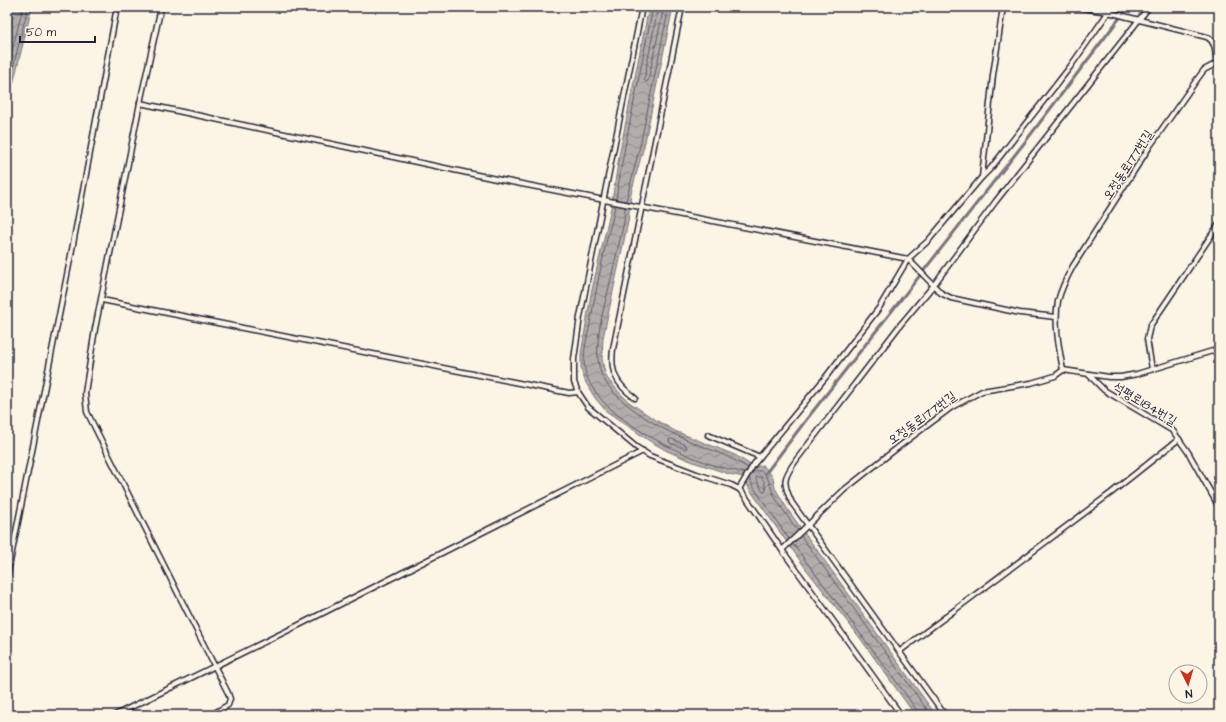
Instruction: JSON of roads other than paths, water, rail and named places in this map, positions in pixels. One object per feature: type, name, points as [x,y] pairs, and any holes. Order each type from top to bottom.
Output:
[{"type":"lane","points":[[7,577],[71,255],[117,7]]},
{"type":"lane","points":[[161,7],[140,103],[102,300],[95,329],[85,392],[87,412],[228,693],[230,699],[228,705],[211,715]]},
{"type":"lane","points":[[642,7],[606,201],[575,344],[573,370],[574,382],[578,392],[588,407],[643,451],[662,461],[740,487],[901,715]]},
{"type":"lane","points":[[635,398],[626,391],[616,379],[613,372],[612,355],[682,7]]},
{"type":"lane","points":[[982,177],[993,75],[1003,7]]},
{"type":"lane","name":"오정동로177번길","points":[[784,549],[839,495],[864,473],[962,401],[982,391],[1031,384],[1045,380],[1055,376],[1063,370],[1056,317],[1063,285],[1073,266],[1150,146],[1204,70],[1218,63],[1215,44],[1212,39],[1207,37],[1110,13],[1077,7]]},
{"type":"lane","points":[[740,487],[754,464],[825,378],[879,308],[908,260],[928,241],[991,168],[1070,67],[1110,13],[1112,7]]},
{"type":"lane","points":[[945,715],[900,651],[807,527],[792,503],[784,486],[785,479],[789,470],[900,324],[1137,20],[1149,7]]},
{"type":"lane","points":[[140,103],[606,201],[908,260],[941,293],[951,298],[1020,313],[1056,317]]},
{"type":"lane","points":[[1152,369],[1147,339],[1150,326],[1219,224]]},
{"type":"lane","points":[[102,300],[569,393],[578,392]]},
{"type":"lane","name":"석평로184번길","points":[[1089,375],[1121,377],[1219,349]]},
{"type":"lane","points":[[1063,370],[1089,375]]},
{"type":"lane","name":"석평로184번길","points":[[1089,375],[1104,390],[1166,425],[1173,431],[1179,438],[1219,507]]},
{"type":"lane","points":[[708,435],[760,457]]},
{"type":"lane","points":[[900,651],[1111,493],[1179,438]]},
{"type":"lane","points":[[115,715],[300,625],[643,451]]},
{"type":"water","points":[[7,7],[32,7],[7,109]]},
{"type":"water","points":[[649,7],[673,7],[644,146],[631,193],[628,222],[603,338],[602,359],[607,378],[629,402],[675,431],[735,455],[754,467],[763,465],[773,477],[775,488],[788,510],[936,715],[915,715],[860,638],[806,569],[750,490],[743,477],[693,462],[667,451],[648,440],[606,411],[595,398],[586,383],[581,370],[581,354],[591,294],[611,208],[619,156]]},
{"type":"waterway","points":[[766,473],[1025,142],[1128,7]]}]
